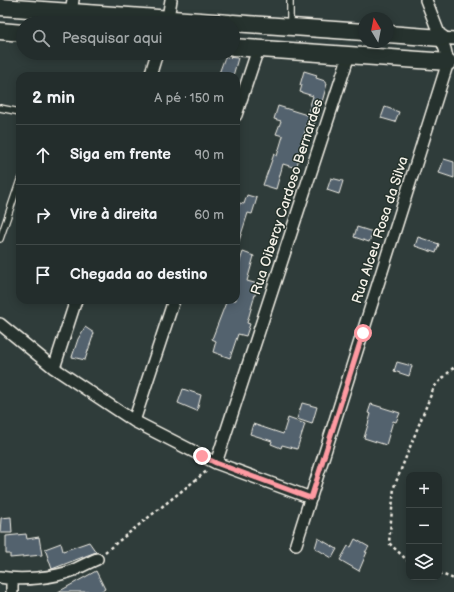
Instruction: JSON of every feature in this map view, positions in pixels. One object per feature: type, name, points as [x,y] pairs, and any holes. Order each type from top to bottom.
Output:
[{"type":"street","points":[[169,16],[171,0]]},
{"type":"street","points":[[240,48],[451,62],[448,38],[426,0]]},
{"type":"street","points":[[0,7],[72,6],[136,16]]},
{"type":"street","points":[[240,23],[358,32]]},
{"type":"street","points":[[0,31],[16,32]]},
{"type":"street","points":[[394,34],[448,38]]},
{"type":"street","points":[[240,103],[258,49]]},
{"type":"street","name":"Rua Oibercy Cardoso Bernardes","points":[[216,463],[349,55]]},
{"type":"street","points":[[151,72],[155,60]]},
{"type":"street","name":"Rua Alceu Rosa da Silva","points":[[296,544],[451,62]]},
{"type":"street","points":[[54,368],[75,304]]},
{"type":"street","points":[[134,421],[173,304]]},
{"type":"street","points":[[0,324],[54,368],[134,421],[216,463],[311,498]]},
{"type":"street","points":[[0,577],[12,579],[42,578],[73,570],[97,559]]},
{"type":"street","points":[[12,579],[12,592]]},
{"type":"lane","points":[[290,0],[290,27]]},
{"type":"lane","points":[[0,108],[16,111]]},
{"type":"lane","points":[[0,239],[16,192]]},
{"type":"path","points":[[406,559],[389,543],[394,487],[434,387],[454,367]]},
{"type":"path","points":[[97,559],[216,463]]},
{"type":"path","points":[[442,574],[454,579]]},
{"type":"building","points":[[224,60],[237,60],[234,72],[219,72]]},
{"type":"building","points":[[304,71],[317,75],[316,78],[325,81],[327,84],[318,116],[313,127],[307,125],[302,142],[304,143],[296,168],[283,164],[276,189],[263,185],[274,154],[277,156],[283,136],[276,134],[281,121],[274,119],[278,106],[307,115],[313,96],[300,92],[302,85],[300,85]]},
{"type":"building","points":[[385,107],[399,112],[395,122],[381,118]]},
{"type":"building","points":[[444,159],[454,162],[454,178],[439,173]]},
{"type":"building","points":[[331,178],[343,181],[339,194],[327,190]]},
{"type":"building","points":[[247,195],[257,198],[252,214],[248,213],[240,238],[240,203],[244,204]]},
{"type":"building","points":[[357,227],[373,232],[369,242],[354,237]]},
{"type":"building","points":[[418,237],[439,244],[436,253],[415,246]]},
{"type":"building","points":[[243,252],[254,256],[247,281],[258,284],[247,323],[250,324],[246,336],[238,334],[230,358],[213,352],[216,341],[212,339],[225,304],[240,304],[240,261]]},
{"type":"building","points":[[85,327],[94,333],[85,360],[72,357],[78,339]]},
{"type":"building","points":[[397,362],[412,366],[409,376],[394,371]]},
{"type":"building","points":[[183,389],[201,395],[197,411],[178,403]]},
{"type":"building","points":[[302,403],[317,407],[312,424],[297,419]]},
{"type":"building","points":[[371,404],[400,413],[396,422],[393,421],[386,445],[364,438],[371,414],[368,413]]},
{"type":"building","points":[[288,418],[305,424],[297,449],[282,445],[281,448],[271,444],[272,441],[250,434],[253,424],[283,434]]},
{"type":"building","points":[[11,517],[12,533],[0,533],[1,518]]},
{"type":"building","points":[[26,534],[27,539],[39,537],[42,555],[10,558],[10,554],[6,554],[6,536]]},
{"type":"building","points":[[318,538],[337,549],[332,558],[315,548]]},
{"type":"building","points":[[355,539],[369,547],[365,552],[367,552],[359,571],[340,560],[348,546],[351,547]]},
{"type":"building","points":[[89,542],[96,552],[52,569],[45,549],[61,543],[63,551]]},
{"type":"building","points":[[96,571],[105,589],[100,592],[58,592]]},
{"type":"route","points":[[202,456],[216,463],[311,498],[363,333]]}]
